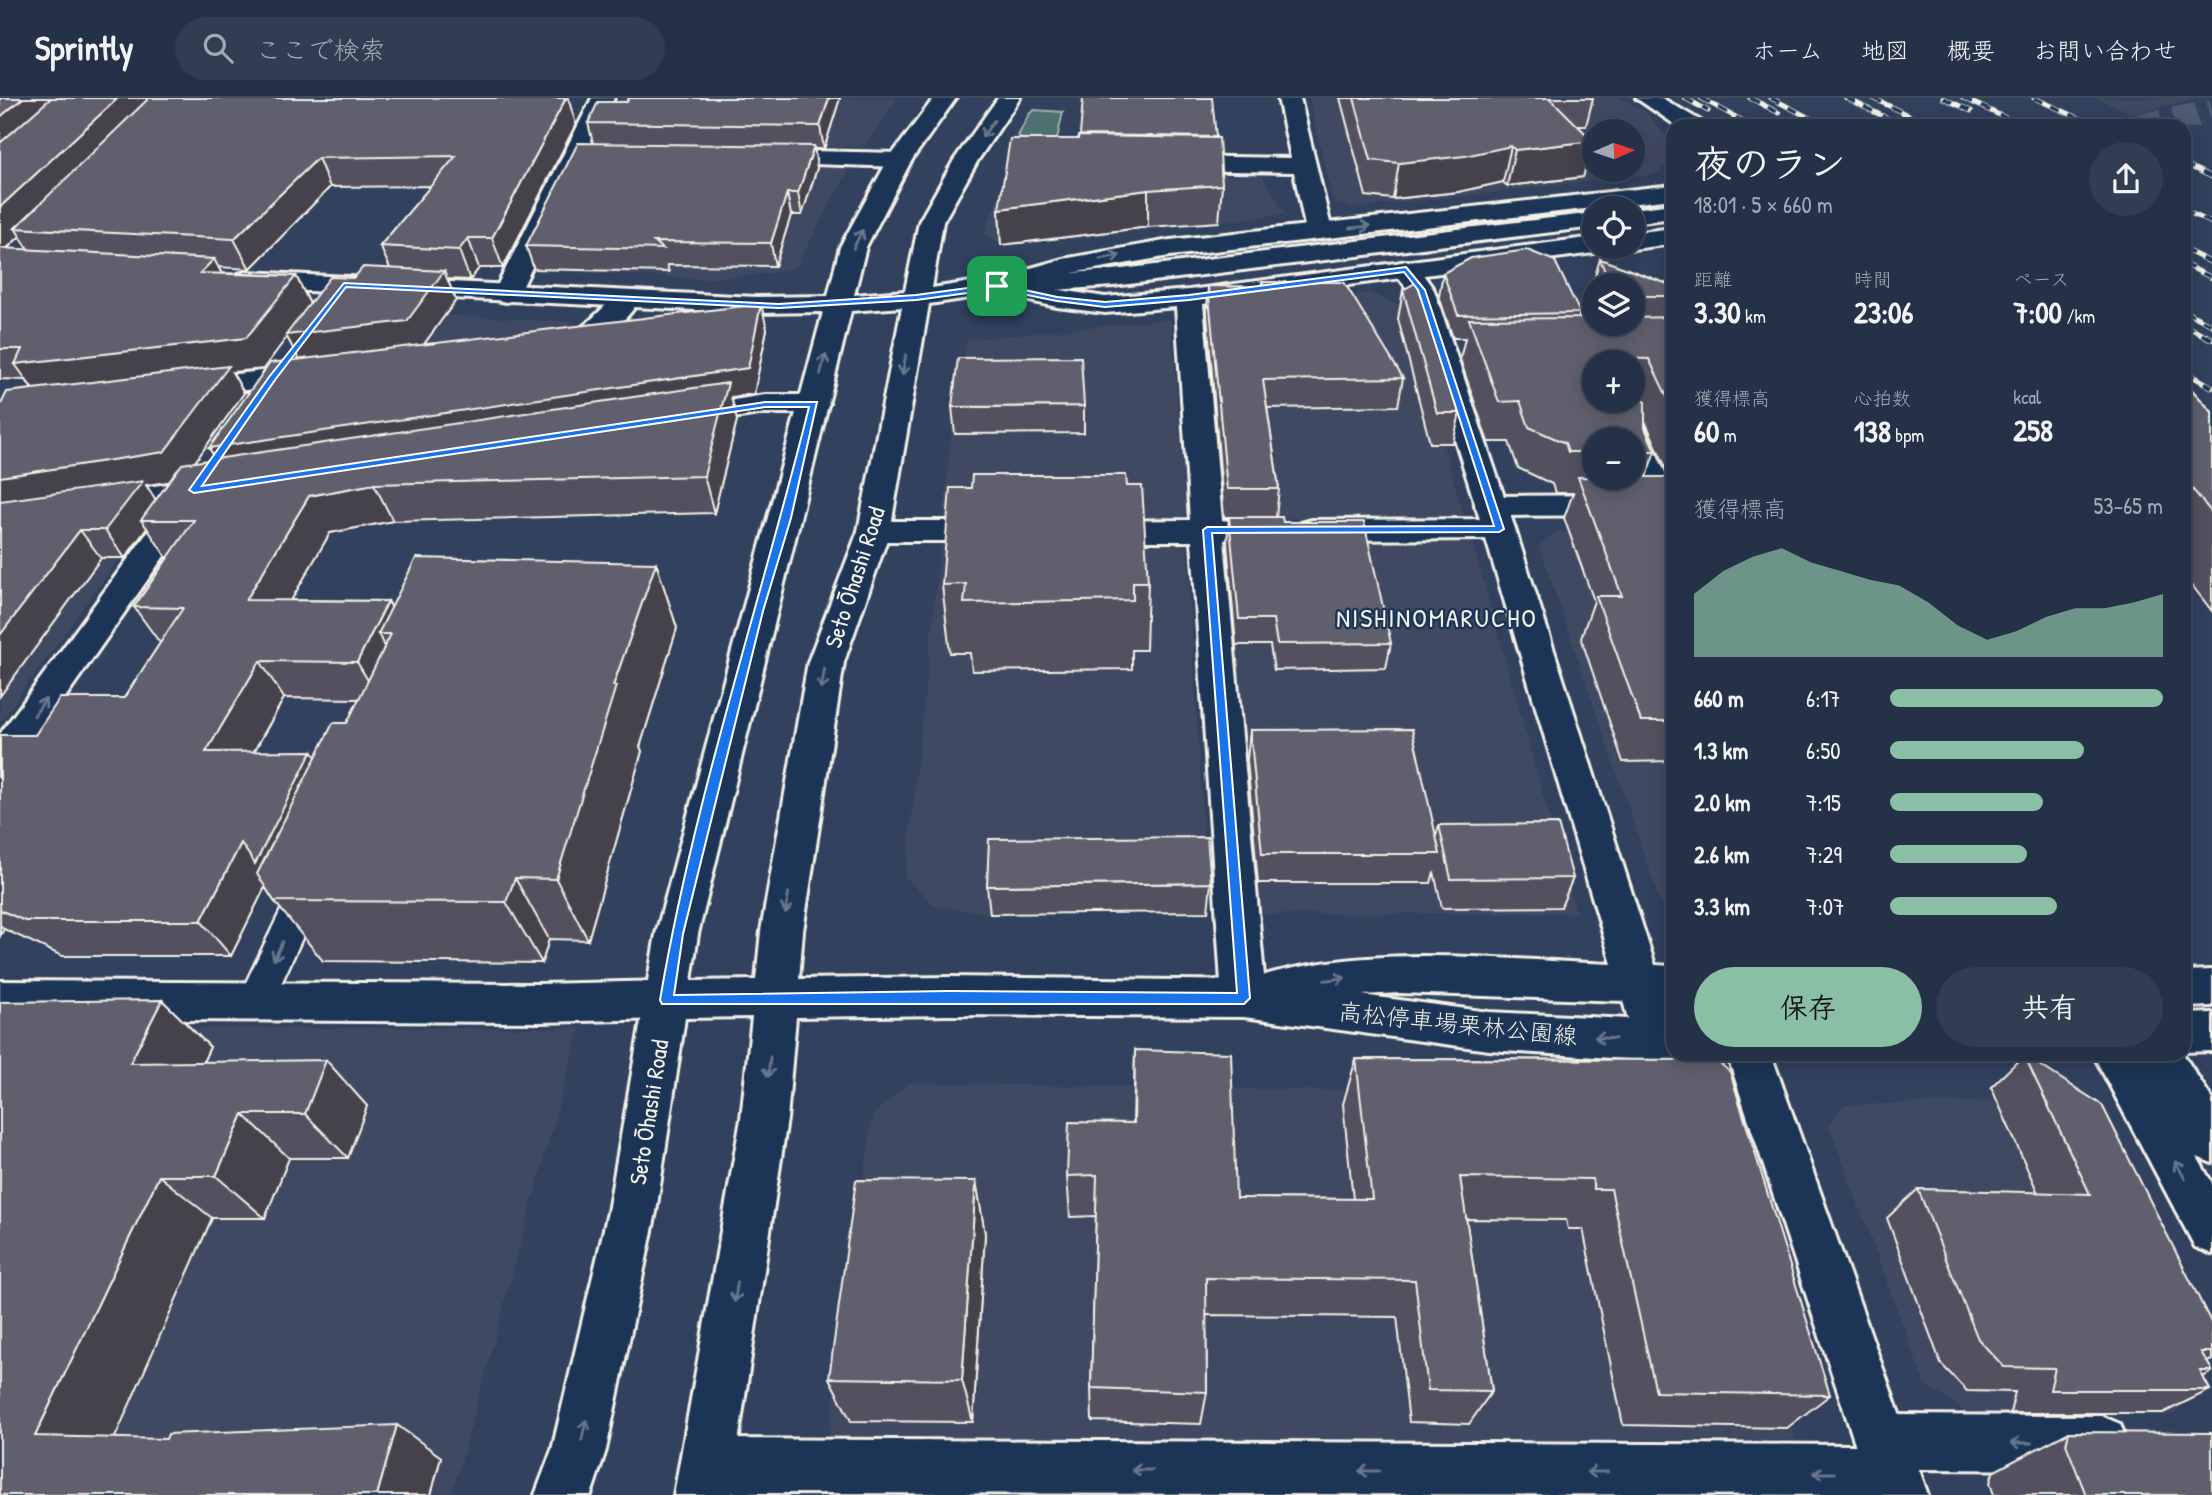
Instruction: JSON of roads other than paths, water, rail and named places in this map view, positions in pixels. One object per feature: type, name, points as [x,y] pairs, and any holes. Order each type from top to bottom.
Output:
[{"type":"street","points":[[506,293],[603,98]]},
{"type":"street","name":"Seto Ōhashi Road","points":[[563,1495],[579,1450],[632,1212],[666,1000],[684,907],[758,611],[786,518],[853,247],[900,160],[944,98]]},
{"type":"street","name":"Seto Ōhashi Road","points":[[705,1481],[764,1119],[782,931],[826,662],[874,531],[931,222],[978,160],[1009,98]]},
{"type":"street","points":[[1289,98],[1319,231]]},
{"type":"street","points":[[1647,98],[1682,119]]},
{"type":"street","points":[[575,155],[603,155]]},
{"type":"street","points":[[741,157],[900,160]]},
{"type":"street","points":[[1152,162],[1302,165]]},
{"type":"street","points":[[997,286],[1063,267],[1121,255],[1666,193]]},
{"type":"street","points":[[1645,214],[1666,212]]},
{"type":"street","points":[[218,278],[627,300],[779,306],[838,304],[916,298],[997,286],[1113,278],[1582,221]]},
{"type":"street","points":[[1645,239],[1666,237]]},
{"type":"street","points":[[997,286],[1057,299],[1105,305],[1189,298],[1582,246]]},
{"type":"street","points":[[1544,251],[1558,267],[1563,279]]},
{"type":"street","points":[[1406,269],[1421,290],[1452,349],[1495,517],[1656,984],[1665,1041]]},
{"type":"street","points":[[321,314],[344,285]]},
{"type":"street","points":[[1189,298],[1244,998]]},
{"type":"street","points":[[528,349],[582,340],[627,300]]},
{"type":"street","points":[[249,412],[297,346]]},
{"type":"street","points":[[162,392],[334,371]]},
{"type":"street","points":[[656,421],[765,404],[814,404]]},
{"type":"street","points":[[1624,413],[1666,501]]},
{"type":"street","points":[[0,762],[218,457]]},
{"type":"street","points":[[0,520],[235,484]]},
{"type":"street","points":[[1068,531],[1270,530],[1666,505]]},
{"type":"street","points":[[874,531],[1026,531]]},
{"type":"street","name":"高松停車場栗林公園線","points":[[1244,998],[1334,978],[1400,975],[1656,984]]},
{"type":"street","points":[[2191,989],[2212,988]]},
{"type":"street","name":"高松停車場栗林公園線","points":[[0,1000],[539,1003],[776,999],[1244,998],[1489,1031],[1665,1041]]},
{"type":"street","points":[[2191,1033],[2212,1032]]},
{"type":"street","points":[[1751,1061],[1892,1470]]},
{"type":"street","points":[[2119,1061],[2212,1230]]},
{"type":"street","points":[[2163,1061],[2212,1141]]},
{"type":"street","points":[[705,1481],[1892,1470],[2143,1443]]},
{"type":"lane","points":[[255,1001],[320,862]]},
{"type":"tunnel","points":[[2175,119],[2212,112]]},
{"type":"railway","points":[[1685,98],[1708,111]]},
{"type":"railway","points":[[1701,98],[1739,119]]},
{"type":"railway","points":[[1750,98],[1779,113]]},
{"type":"railway","points":[[1771,98],[1812,119]]},
{"type":"railway","points":[[1846,98],[1889,119]]},
{"type":"railway","points":[[1873,98],[1916,119]]},
{"type":"railway","points":[[1943,98],[1971,111]]},
{"type":"railway","points":[[1963,98],[2008,119]]},
{"type":"railway","points":[[2034,98],[2081,119]]},
{"type":"railway","points":[[2191,167],[2212,177]]},
{"type":"railway","points":[[2191,213],[2212,223]]},
{"type":"railway","points":[[2191,252],[2212,263]]},
{"type":"railway","points":[[2191,268],[2212,278]]},
{"type":"railway","points":[[2191,314],[2212,325]]},
{"type":"railway","points":[[2191,329],[2209,338]]},
{"type":"railway","points":[[2206,336],[2212,339]]},
{"type":"railway","points":[[2191,375],[2212,387]]},
{"type":"district","name":"NISHINOMARUCHO","points":[[1437,617]]}]
